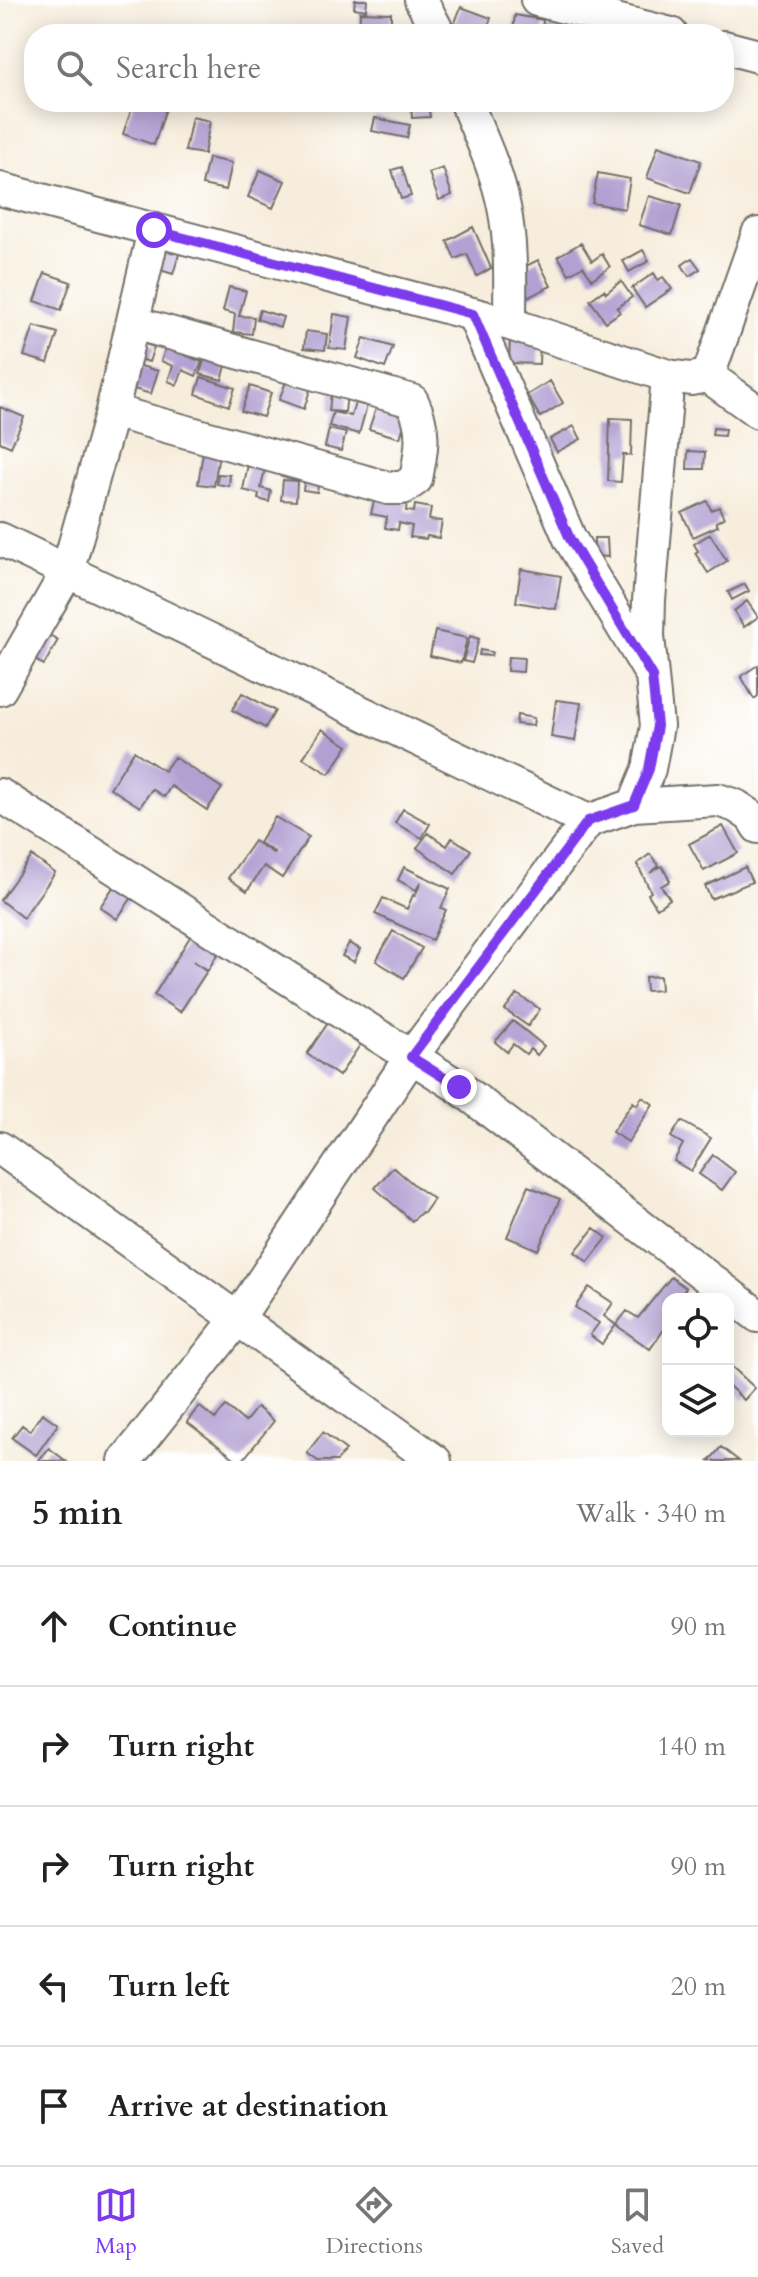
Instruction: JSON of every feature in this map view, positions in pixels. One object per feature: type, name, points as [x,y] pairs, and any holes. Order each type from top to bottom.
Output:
[{"type":"street","points":[[421,0],[434,24]]},
{"type":"street","points":[[537,0],[632,24]]},
{"type":"street","points":[[734,50],[758,56]]},
{"type":"street","points":[[470,112],[504,206],[508,230],[510,324]]},
{"type":"street","points":[[0,189],[510,324],[668,376],[691,379],[708,376],[758,412]]},
{"type":"street","points":[[0,689],[67,572],[112,411],[154,230]]},
{"type":"street","points":[[708,376],[758,234]]},
{"type":"street","points":[[473,314],[570,539],[652,676]]},
{"type":"street","points":[[112,411],[388,488],[403,488],[416,479],[422,445],[422,421],[412,401],[134,323]]},
{"type":"street","points":[[634,805],[649,769],[657,726],[648,636],[649,600],[668,376]]},
{"type":"street","points":[[0,539],[588,821]]},
{"type":"street","points":[[0,795],[459,1087],[758,1316]]},
{"type":"street","points":[[125,1461],[238,1318],[411,1057],[588,821],[634,805],[718,800],[744,811],[758,827]]},
{"type":"street","points":[[0,1148],[435,1461]]},
{"type":"building","points":[[355,0],[367,0],[366,10],[354,8]]},
{"type":"building","points":[[461,7],[491,18],[489,24],[454,24]]},
{"type":"building","points":[[360,12],[391,13],[391,24],[359,24]]},
{"type":"building","points":[[515,15],[543,20],[543,24],[514,24]]},
{"type":"building","points":[[131,112],[165,112],[154,145],[123,134]]},
{"type":"building","points":[[412,112],[429,112],[430,117],[412,118]]},
{"type":"building","points":[[192,117],[210,121],[204,154],[185,151]]},
{"type":"building","points":[[375,118],[410,125],[407,138],[372,131]]},
{"type":"building","points":[[658,146],[701,161],[690,193],[647,178]]},
{"type":"building","points":[[208,158],[232,163],[226,190],[202,185]]},
{"type":"building","points":[[402,167],[411,196],[401,199],[392,170]]},
{"type":"building","points":[[443,168],[452,195],[439,200],[429,173]]},
{"type":"building","points":[[260,170],[285,181],[273,208],[248,197]]},
{"type":"building","points":[[598,173],[630,179],[625,209],[592,203]]},
{"type":"building","points":[[649,196],[681,205],[672,235],[639,225]]},
{"type":"building","points":[[473,227],[491,268],[477,276],[467,254],[455,259],[447,241]]},
{"type":"building","points":[[581,243],[592,261],[602,254],[610,267],[592,279],[583,266],[569,274],[558,256]]},
{"type":"building","points":[[165,246],[180,251],[173,274],[157,269]]},
{"type":"building","points":[[643,250],[649,261],[629,272],[623,261]]},
{"type":"building","points":[[692,258],[700,269],[689,276],[682,265]]},
{"type":"building","points":[[538,260],[551,286],[529,297],[516,271]]},
{"type":"building","points":[[45,273],[71,282],[61,310],[35,301]]},
{"type":"building","points":[[654,273],[658,280],[663,277],[672,289],[645,307],[632,288]]},
{"type":"building","points":[[621,281],[632,297],[617,308],[620,312],[606,322],[590,300]]},
{"type":"building","points":[[229,287],[246,291],[239,316],[254,317],[252,334],[233,332],[235,314],[223,311]]},
{"type":"building","points":[[260,310],[283,317],[280,327],[257,319]]},
{"type":"building","points":[[334,314],[351,317],[346,350],[329,348]]},
{"type":"building","points":[[34,326],[58,333],[48,363],[24,356]]},
{"type":"building","points":[[306,331],[327,334],[325,350],[304,348]]},
{"type":"building","points":[[510,335],[540,337],[539,364],[509,363]]},
{"type":"building","points":[[364,338],[393,347],[385,368],[357,358]]},
{"type":"building","points":[[139,342],[154,347],[149,362],[134,357]]},
{"type":"building","points":[[166,347],[202,362],[196,376],[183,370],[177,385],[168,381],[173,366],[161,361]]},
{"type":"building","points":[[206,353],[228,359],[222,380],[200,374]]},
{"type":"building","points":[[134,364],[158,371],[151,394],[127,387]]},
{"type":"building","points":[[201,377],[235,388],[229,406],[196,394]]},
{"type":"building","points":[[550,381],[563,403],[540,417],[527,395]]},
{"type":"building","points":[[286,382],[310,390],[304,409],[279,400]]},
{"type":"building","points":[[332,384],[348,385],[345,412],[329,411]]},
{"type":"building","points":[[250,386],[271,393],[263,417],[241,411]]},
{"type":"building","points":[[378,402],[408,412],[400,438],[369,429]]},
{"type":"building","points":[[355,403],[367,406],[359,434],[329,426],[333,412],[351,416]]},
{"type":"building","points":[[0,407],[24,417],[11,447],[0,442]]},
{"type":"building","points":[[610,418],[632,419],[631,455],[623,455],[621,482],[608,481]]},
{"type":"building","points":[[574,426],[581,439],[557,452],[550,439]]},
{"type":"building","points":[[713,428],[725,429],[724,436],[712,435]]},
{"type":"building","points":[[329,429],[346,433],[341,451],[325,447]]},
{"type":"building","points":[[688,451],[705,452],[704,469],[687,469]]},
{"type":"building","points":[[203,452],[219,454],[214,486],[198,484]]},
{"type":"building","points":[[248,464],[265,468],[261,488],[271,491],[269,502],[258,499],[259,494],[243,490]]},
{"type":"building","points":[[218,474],[230,475],[229,486],[217,484]]},
{"type":"building","points":[[305,477],[319,480],[317,492],[303,490]]},
{"type":"building","points":[[283,480],[297,481],[296,501],[281,500]]},
{"type":"building","points":[[375,496],[407,502],[406,511],[414,512],[415,505],[431,508],[429,520],[442,521],[439,538],[410,537],[412,526],[399,523],[398,530],[385,528],[387,517],[371,514]]},
{"type":"building","points":[[707,501],[711,510],[719,507],[724,518],[716,522],[718,526],[693,537],[682,513]]},
{"type":"building","points":[[710,534],[727,561],[708,573],[695,553],[698,551],[694,544]]},
{"type":"building","points":[[594,538],[607,538],[608,557],[594,556]]},
{"type":"building","points":[[521,569],[561,576],[556,609],[516,602]]},
{"type":"building","points":[[745,584],[749,591],[732,600],[728,592]]},
{"type":"building","points":[[747,601],[758,617],[744,627],[734,611]]},
{"type":"building","points":[[435,631],[467,638],[461,663],[430,656]]},
{"type":"building","points":[[44,632],[58,640],[44,665],[29,657]]},
{"type":"building","points":[[470,636],[479,639],[472,663],[463,661]]},
{"type":"building","points":[[480,650],[492,652],[491,656],[479,655]]},
{"type":"building","points":[[508,657],[524,658],[523,672],[507,671]]},
{"type":"building","points":[[758,665],[758,696],[754,699],[741,676]]},
{"type":"building","points":[[242,693],[275,711],[265,728],[232,710]]},
{"type":"building","points":[[556,700],[581,703],[575,741],[551,737]]},
{"type":"building","points":[[517,715],[534,718],[533,726],[516,724]]},
{"type":"building","points":[[322,729],[348,746],[329,774],[303,758]]},
{"type":"building","points":[[134,751],[164,771],[174,757],[222,788],[207,810],[171,786],[164,797],[152,789],[140,807],[110,788]]},
{"type":"building","points":[[403,809],[430,824],[422,838],[395,823]]},
{"type":"building","points":[[275,817],[309,837],[282,878],[264,866],[247,891],[228,878],[254,841],[274,852],[259,843]]},
{"type":"building","points":[[723,826],[738,853],[704,871],[689,844]]},
{"type":"building","points":[[428,833],[447,846],[452,838],[471,850],[455,874],[417,848]]},
{"type":"building","points":[[650,854],[659,866],[650,873],[662,866],[670,881],[661,886],[670,899],[657,908],[648,894],[651,892],[637,864]]},
{"type":"building","points":[[32,856],[55,873],[23,918],[0,900]]},
{"type":"building","points":[[404,867],[450,889],[441,908],[446,910],[432,940],[375,914],[383,898],[407,909],[421,882],[416,890],[398,880]]},
{"type":"building","points":[[745,867],[752,882],[711,899],[705,886]]},
{"type":"building","points":[[116,883],[133,896],[117,919],[100,907]]},
{"type":"building","points":[[393,931],[422,948],[404,978],[376,961]]},
{"type":"building","points":[[193,932],[221,948],[208,970],[193,961],[207,971],[180,1012],[154,995]]},
{"type":"building","points":[[349,943],[360,949],[354,962],[342,956]]},
{"type":"building","points":[[660,976],[661,990],[646,991],[645,977]]},
{"type":"building","points":[[517,994],[540,1009],[528,1026],[505,1010]]},
{"type":"building","points":[[513,1021],[544,1046],[537,1055],[530,1049],[526,1054],[513,1044],[507,1052],[495,1042]]},
{"type":"building","points":[[328,1023],[360,1045],[339,1076],[307,1054]]},
{"type":"building","points":[[642,1097],[653,1104],[628,1142],[612,1132],[633,1102],[637,1105]]},
{"type":"building","points":[[681,1121],[711,1138],[691,1171],[674,1161],[683,1144],[671,1137]]},
{"type":"building","points":[[713,1155],[735,1172],[722,1190],[699,1174]]},
{"type":"building","points":[[393,1167],[434,1199],[424,1213],[412,1221],[375,1188]]},
{"type":"building","points":[[528,1186],[560,1199],[538,1250],[507,1237]]},
{"type":"building","points":[[594,1228],[607,1238],[588,1262],[575,1252]]},
{"type":"building","points":[[671,1277],[686,1288],[682,1293],[662,1293],[662,1332],[650,1349],[616,1325],[627,1311],[638,1318]]},
{"type":"building","points":[[589,1287],[613,1303],[604,1316],[616,1325],[602,1344],[590,1335],[599,1323],[575,1307]]},
{"type":"building","points":[[734,1369],[755,1388],[744,1400],[734,1391]]},
{"type":"building","points":[[199,1406],[215,1419],[226,1406],[245,1422],[257,1407],[274,1421],[242,1461],[238,1461],[187,1422]]},
{"type":"building","points":[[42,1413],[58,1424],[36,1455],[12,1438],[22,1425],[30,1431]]},
{"type":"building","points":[[323,1432],[346,1450],[337,1461],[318,1461],[307,1453]]},
{"type":"building","points":[[721,1447],[739,1461],[709,1461]]},
{"type":"building","points":[[49,1448],[66,1461],[38,1461]]},
{"type":"route","points":[[154,230],[473,314],[570,539],[652,676],[657,726],[649,769],[634,805],[588,821],[411,1057],[459,1087]]}]
